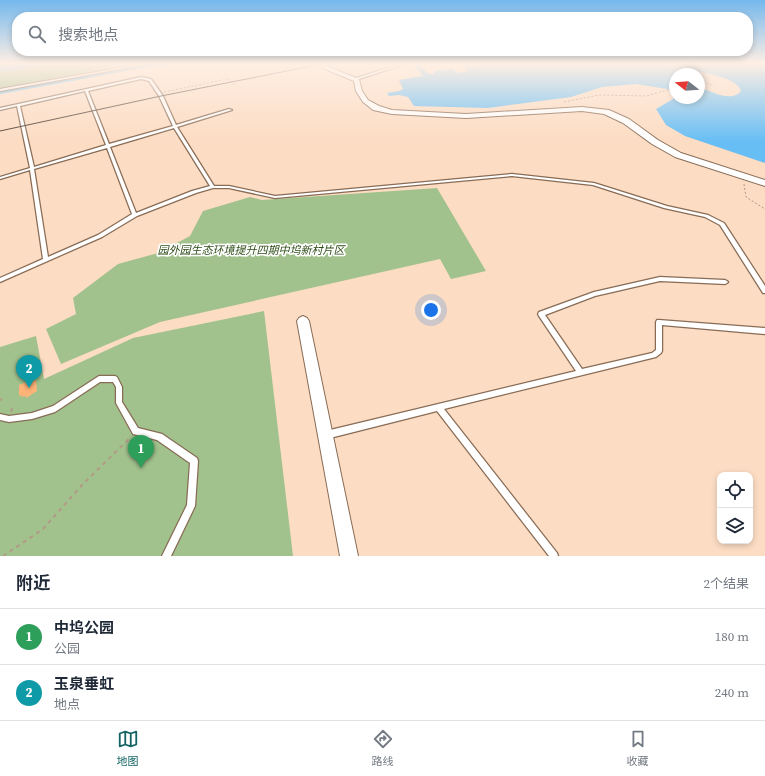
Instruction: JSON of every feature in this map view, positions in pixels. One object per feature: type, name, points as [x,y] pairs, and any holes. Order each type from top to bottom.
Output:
[{"type":"street","points":[[358,89],[365,101],[376,108],[392,112],[466,116],[582,109],[606,112],[626,121],[655,142],[678,155],[765,183]]},
{"type":"street","points":[[303,321],[349,556]]},
{"type":"lane","points":[[0,109],[91,89]]},
{"type":"lane","points":[[156,89],[176,127],[213,187]]},
{"type":"lane","points":[[86,90],[135,215]]},
{"type":"lane","points":[[18,105],[32,169],[46,259]]},
{"type":"lane","points":[[0,178],[230,110]]},
{"type":"lane","points":[[0,280],[100,236],[135,215],[194,192],[213,187],[229,187],[275,197],[512,175],[594,184],[666,207],[706,216],[722,224],[765,291]]},
{"type":"lane","points":[[581,373],[541,314],[594,294],[660,279],[726,282]]},
{"type":"lane","points":[[325,435],[654,355],[659,351],[659,322],[765,331]]},
{"type":"lane","points":[[0,417],[9,420],[32,416],[55,409],[99,379],[115,379],[119,387],[119,403],[136,431],[159,437],[194,461],[191,506],[166,556]]},
{"type":"lane","points":[[439,408],[554,556]]},
{"type":"path","points":[[159,93],[179,89]]},
{"type":"path","points":[[556,111],[556,106],[581,98],[599,95],[646,96],[669,90]]},
{"type":"path","points":[[748,177],[743,185],[746,197],[765,209]]},
{"type":"path","points":[[2,556],[43,529],[82,485],[116,453],[136,431]]},
{"type":"green space","name":"园外园生态环境提升四期中坞新村片区","points":[[437,188],[486,271],[451,279],[440,259],[160,322],[61,364],[46,329],[76,314],[73,298],[118,264],[158,253],[190,236],[203,211],[250,197],[262,200]]},
{"type":"green space","points":[[264,311],[293,556],[0,556],[0,347],[36,336],[44,379],[133,338]]},
{"type":"water","points":[[403,89],[596,89],[571,97],[488,108],[414,106],[408,97],[399,95],[389,96],[387,93]]},
{"type":"water","points":[[705,89],[721,95],[732,96],[741,91],[740,89],[765,89],[765,163],[685,136],[666,125],[656,109],[669,101],[669,104],[705,104]]},
{"type":"building","points":[[33,379],[33,381],[36,380],[37,391],[26,398],[26,396],[19,396],[19,385]]},
{"type":"waterway","points":[[0,93],[22,89]]},
{"type":"tram line","points":[[0,131],[196,89]]},
{"type":"place","name":"玉泉垂虹","points":[[29,388]]},
{"type":"place","name":"中坞公园","points":[[141,468]]}]
